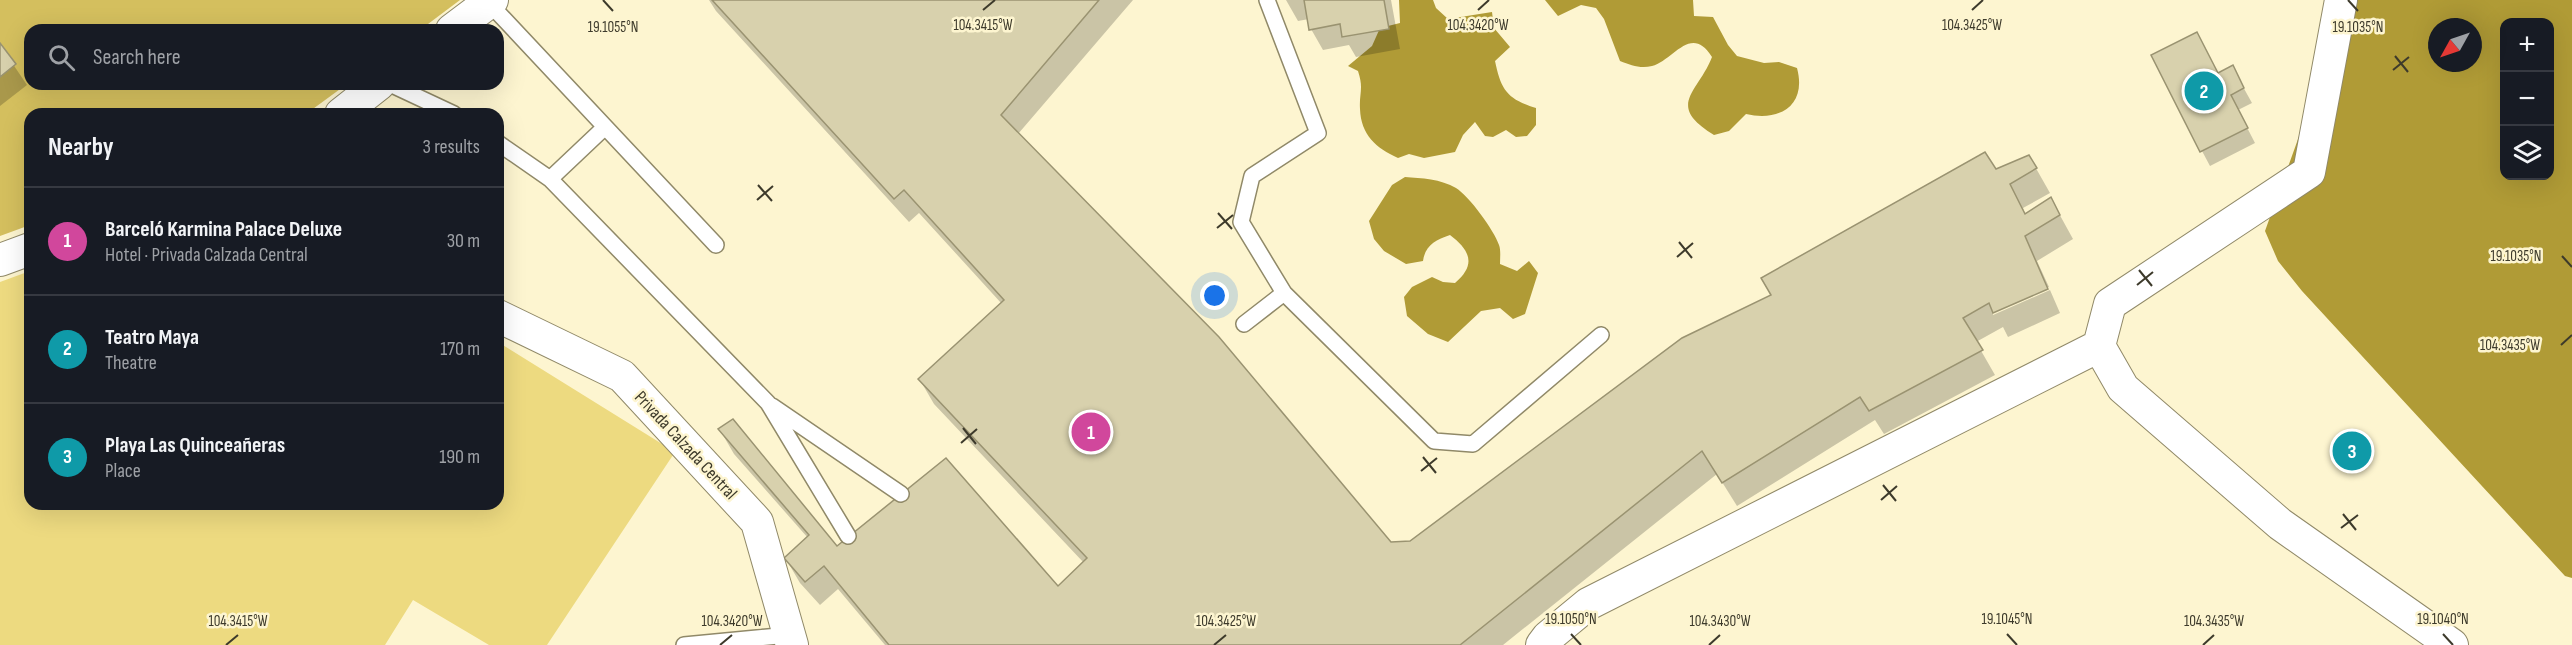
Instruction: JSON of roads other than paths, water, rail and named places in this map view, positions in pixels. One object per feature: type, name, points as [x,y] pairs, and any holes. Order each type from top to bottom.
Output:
[{"type":"street","points":[[2341,0],[2309,172],[2110,304],[2099,346],[2123,388],[2280,524],[2452,645]]},
{"type":"street","points":[[460,24],[490,1]]},
{"type":"street","points":[[349,108],[371,90]]},
{"type":"street","points":[[0,260],[24,251]]},
{"type":"street","name":"Privada Calzada Central","points":[[504,319],[622,376],[757,522],[791,640]]},
{"type":"street","points":[[1542,645],[1548,637],[1588,604],[2099,346]]},
{"type":"lane","points":[[1268,0],[1318,133],[1252,176],[1241,222],[1284,293],[1434,441],[1473,444],[1601,335]]},
{"type":"lane","points":[[490,1],[716,245]]},
{"type":"lane","points":[[403,90],[441,108]]},
{"type":"lane","points":[[550,180],[605,127]]},
{"type":"lane","points":[[504,147],[550,180],[768,403],[901,494]]},
{"type":"lane","points":[[1244,324],[1284,293]]},
{"type":"lane","points":[[768,403],[848,536]]},
{"type":"lane","points":[[684,645],[791,640]]},
{"type":"place","name":"Teatro Maya","points":[[2204,91]]},
{"type":"place","name":"Barceló Karmina Palace Deluxe","points":[[1091,432]]},
{"type":"place","name":"Playa Las Quinceañeras","points":[[2352,451]]}]
